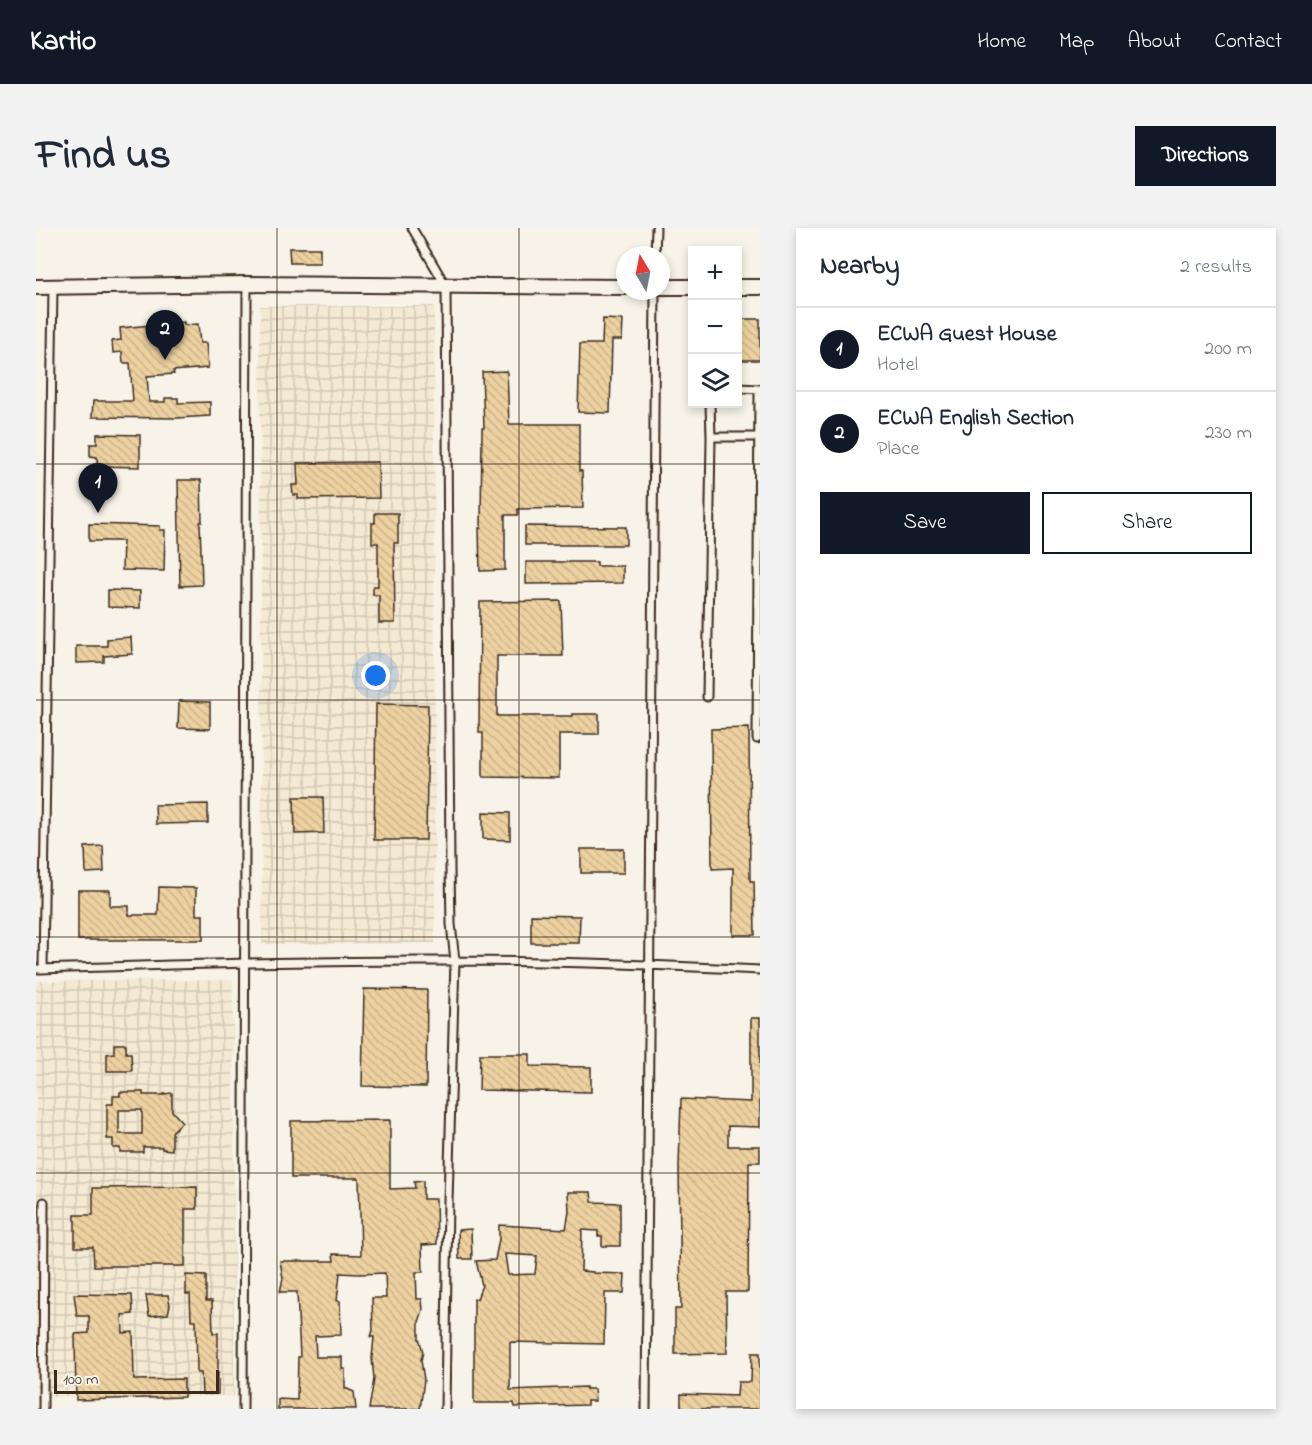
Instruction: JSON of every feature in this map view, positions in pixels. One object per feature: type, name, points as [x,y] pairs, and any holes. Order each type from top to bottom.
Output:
[{"type":"street","points":[[36,287],[247,284],[616,287]]},
{"type":"street","points":[[670,287],[688,287]]},
{"type":"street","points":[[742,287],[760,287]]},
{"type":"lane","points":[[412,228],[446,286],[450,869],[455,961],[445,1409]]},
{"type":"lane","points":[[655,246],[656,228]]},
{"type":"lane","points":[[243,1409],[247,284]]},
{"type":"lane","points":[[53,287],[40,969],[245,963],[455,961],[760,970]]},
{"type":"lane","points":[[646,1409],[655,300]]},
{"type":"lane","points":[[742,388],[760,389],[757,739]]},
{"type":"lane","points":[[707,697],[710,408]]},
{"type":"lane","points":[[711,437],[759,437]]},
{"type":"lane","points":[[43,1409],[44,1202]]},
{"type":"shaded area","points":[[260,306],[434,306],[435,943],[262,944]]},
{"type":"shaded area","points":[[233,980],[234,1396],[36,1397],[36,981]]},
{"type":"building","points":[[289,248],[320,248],[320,263],[290,263]]},
{"type":"building","points":[[603,319],[623,320],[622,340],[612,340],[610,413],[578,412],[580,344],[602,344]]},
{"type":"building","points":[[742,319],[760,319],[760,360],[742,360]]},
{"type":"building","points":[[184,322],[184,325],[198,324],[200,343],[206,343],[208,368],[147,376],[149,402],[165,402],[165,398],[178,398],[178,403],[210,402],[210,416],[92,417],[93,401],[133,401],[130,363],[123,363],[122,352],[113,353],[112,341],[121,340],[120,328]]},
{"type":"building","points":[[507,371],[509,424],[579,424],[579,471],[582,471],[583,508],[518,509],[518,515],[505,515],[505,570],[480,571],[479,528],[481,528],[482,428],[484,428],[482,372]]},
{"type":"building","points":[[97,434],[140,435],[140,467],[97,466],[97,457],[90,456],[90,444],[97,444]]},
{"type":"building","points":[[378,462],[379,498],[298,499],[298,495],[293,495],[292,485],[298,485],[297,463]]},
{"type":"building","points":[[178,480],[201,480],[202,585],[180,586]]},
{"type":"building","points":[[375,513],[398,513],[398,543],[394,543],[395,623],[379,623],[379,595],[373,595],[373,586],[378,586],[378,543],[372,543],[372,523],[375,523]]},
{"type":"building","points":[[89,524],[160,526],[160,530],[165,530],[164,571],[122,570],[123,541],[89,541]]},
{"type":"building","points":[[525,526],[626,527],[626,545],[525,545]]},
{"type":"building","points":[[526,562],[597,562],[597,566],[623,566],[623,583],[526,584]]},
{"type":"building","points":[[108,590],[140,591],[140,608],[108,607]]},
{"type":"building","points":[[561,601],[563,656],[497,656],[497,716],[599,714],[599,734],[559,734],[559,778],[483,777],[483,733],[479,733],[480,602]]},
{"type":"building","points":[[131,637],[132,654],[104,656],[104,662],[76,663],[76,646],[107,646],[107,639]]},
{"type":"building","points":[[179,701],[210,702],[210,729],[178,728]]},
{"type":"building","points":[[376,704],[428,705],[426,840],[374,840]]},
{"type":"building","points":[[749,728],[750,881],[754,881],[755,935],[733,935],[733,868],[712,869],[711,729]]},
{"type":"building","points":[[294,797],[323,797],[324,833],[295,834]]},
{"type":"building","points":[[208,804],[208,823],[156,824],[155,805]]},
{"type":"building","points":[[483,812],[510,813],[510,840],[483,839]]},
{"type":"building","points":[[103,846],[104,872],[86,873],[85,847]]},
{"type":"building","points":[[581,849],[624,849],[624,873],[581,873]]},
{"type":"building","points":[[159,887],[196,888],[196,915],[203,915],[203,940],[78,940],[78,890],[110,890],[110,906],[129,906],[129,915],[158,915]]},
{"type":"building","points":[[531,915],[580,916],[579,943],[531,943]]},
{"type":"building","points":[[364,989],[427,990],[426,1087],[362,1086]]},
{"type":"building","points":[[751,1018],[760,1018],[760,1127],[728,1126],[728,1146],[760,1146],[760,1162],[749,1162],[748,1292],[726,1292],[727,1353],[675,1354],[675,1309],[681,1309],[679,1167],[681,1099],[751,1102]]},
{"type":"building","points":[[114,1044],[126,1044],[126,1053],[131,1053],[132,1071],[107,1071],[107,1054],[114,1053]]},
{"type":"building","points":[[480,1054],[530,1054],[530,1066],[591,1067],[591,1092],[479,1090]]},
{"type":"building","points":[[120,1092],[143,1092],[143,1095],[172,1093],[172,1111],[182,1122],[172,1132],[172,1150],[162,1149],[162,1147],[143,1147],[143,1152],[120,1152],[120,1148],[113,1148],[113,1139],[107,1139],[107,1104],[113,1104],[113,1096],[120,1096]],"holes":[[[119,1110],[142,1110],[142,1134],[119,1134]]]},
{"type":"building","points":[[390,1120],[390,1189],[415,1188],[414,1182],[423,1181],[423,1199],[436,1199],[437,1244],[422,1245],[423,1272],[416,1272],[417,1299],[422,1299],[423,1310],[419,1322],[424,1380],[420,1409],[369,1409],[374,1379],[372,1358],[374,1337],[371,1337],[373,1330],[372,1298],[386,1298],[385,1273],[340,1273],[337,1301],[340,1301],[341,1335],[315,1336],[316,1357],[342,1357],[342,1369],[345,1369],[345,1388],[354,1392],[356,1409],[278,1409],[278,1399],[297,1400],[298,1357],[300,1357],[297,1292],[280,1292],[283,1278],[280,1261],[334,1261],[333,1254],[361,1255],[359,1178],[291,1178],[291,1121]]},
{"type":"building","points":[[197,1187],[197,1209],[185,1209],[185,1266],[94,1266],[93,1247],[75,1247],[75,1215],[93,1215],[93,1188]]},
{"type":"building","points":[[568,1192],[591,1192],[592,1202],[620,1203],[620,1246],[602,1246],[602,1236],[598,1236],[598,1231],[582,1230],[581,1271],[625,1274],[624,1293],[605,1293],[604,1344],[510,1342],[510,1390],[586,1387],[586,1389],[594,1389],[595,1401],[587,1401],[587,1405],[515,1407],[514,1403],[474,1403],[474,1299],[477,1299],[482,1285],[476,1261],[495,1260],[499,1225],[566,1229],[569,1212]],"holes":[[[505,1254],[537,1256],[535,1274],[508,1275]]]},
{"type":"building","points":[[471,1229],[472,1259],[459,1259],[458,1230]]},
{"type":"building","points":[[186,1275],[206,1276],[206,1301],[212,1301],[213,1333],[218,1333],[218,1394],[202,1394],[201,1373],[197,1373],[196,1320],[191,1320],[190,1294],[186,1294]]},
{"type":"building","points":[[74,1294],[132,1295],[133,1314],[122,1315],[123,1333],[133,1332],[134,1380],[184,1379],[184,1397],[76,1400],[75,1334],[89,1333],[89,1316],[77,1316]]},
{"type":"building","points":[[146,1295],[168,1295],[170,1305],[168,1314],[149,1316]]},
{"type":"building","points":[[752,1353],[760,1353],[760,1409],[681,1409],[681,1394],[737,1396],[738,1382],[751,1382]]},
{"type":"place","name":"ECWA English Section","points":[[165,360]]},
{"type":"place","name":"ECWA Guest House","points":[[98,513]]}]
